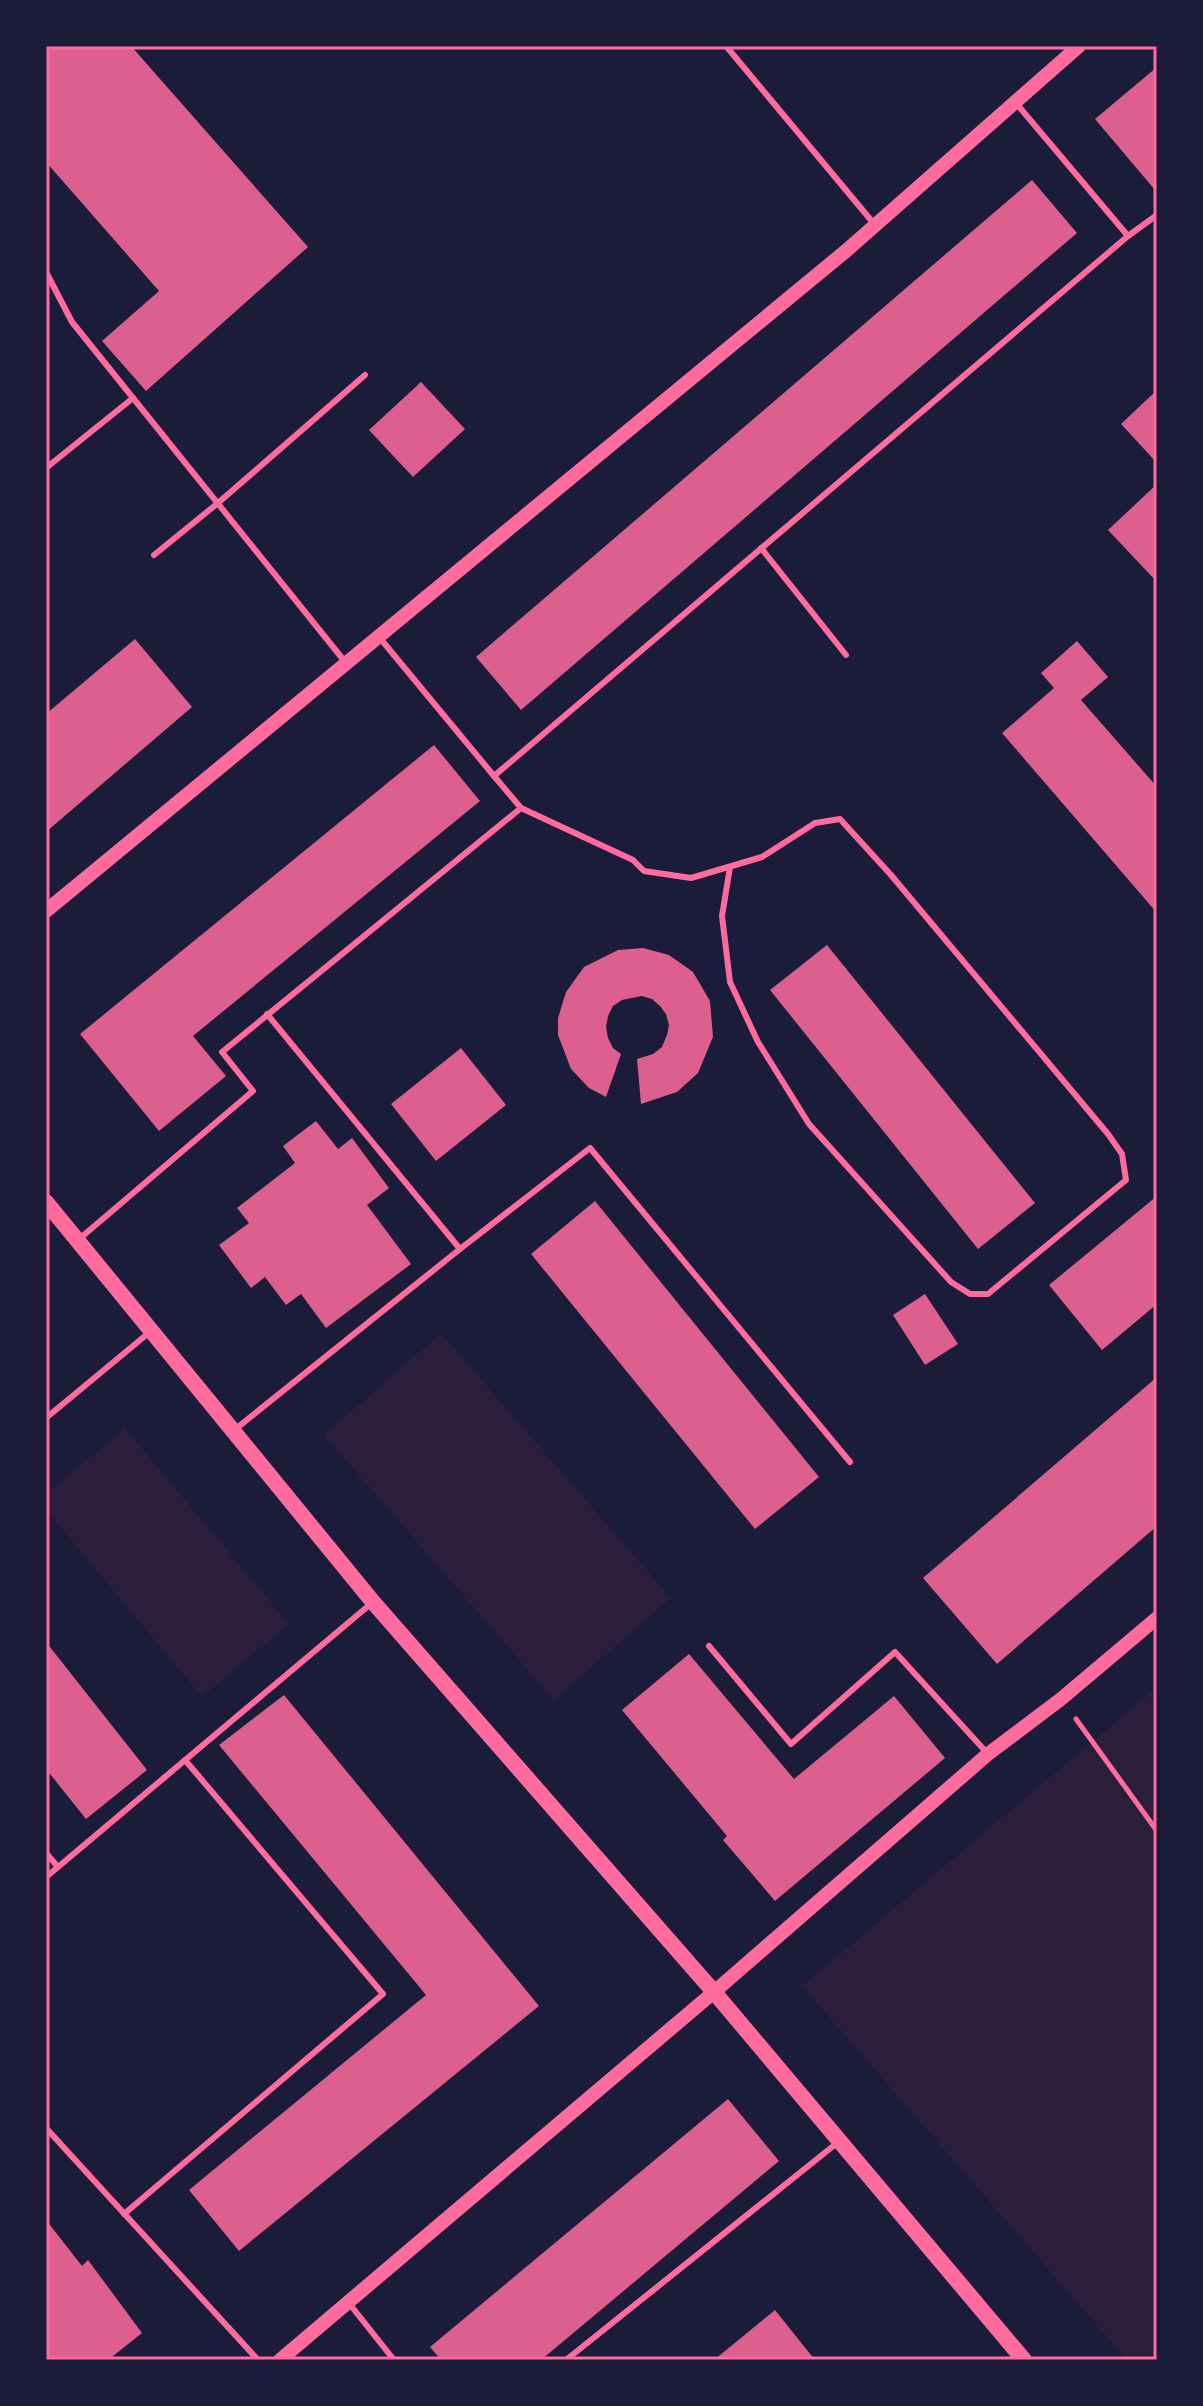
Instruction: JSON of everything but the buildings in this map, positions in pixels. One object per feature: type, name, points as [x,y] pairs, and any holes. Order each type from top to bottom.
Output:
[{"type":"main road","points":[[46,1202],[373,1602],[714,1992],[1024,2360]]},
{"type":"street","points":[[46,911],[875,225],[1079,46]]},
{"type":"street","points":[[280,2360],[714,1992],[988,1754],[1061,1699],[1157,1618]]},
{"type":"lane","points":[[726,46],[875,225]]},
{"type":"lane","points":[[1015,102],[1128,236]]},
{"type":"lane","points":[[494,776],[1128,236],[1157,215]]},
{"type":"lane","points":[[46,272],[72,322],[346,663]]},
{"type":"lane","points":[[154,555],[365,375]]},
{"type":"lane","points":[[46,468],[133,398]]},
{"type":"lane","points":[[761,548],[846,655]]},
{"type":"lane","points":[[379,636],[521,808],[633,860],[644,871],[691,878],[762,857],[815,823],[840,819],[891,875],[1108,1134],[1122,1154],[1126,1180],[988,1294],[970,1294],[951,1282],[809,1124],[758,1042],[730,982],[722,916],[730,867]]},
{"type":"lane","points":[[78,1240],[253,1091],[222,1052],[521,808]]},
{"type":"lane","points":[[267,1014],[460,1249]]},
{"type":"lane","points":[[233,1431],[590,1148],[850,1462]]},
{"type":"lane","points":[[46,1418],[151,1330]]},
{"type":"lane","points":[[46,1877],[373,1602]]},
{"type":"lane","points":[[709,1646],[791,1744],[895,1652],[988,1754]]},
{"type":"lane","points":[[124,2214],[383,1994],[185,1760]]},
{"type":"lane","points":[[46,1853],[58,1867]]},
{"type":"lane","points":[[46,2128],[258,2360]]},
{"type":"lane","points":[[566,2360],[840,2141]]},
{"type":"lane","points":[[348,2302],[394,2360]]},
{"type":"path","points":[[1061,1699],[1157,1831]]},
{"type":"shaded area","points":[[441,1333],[671,1598],[554,1700],[324,1435]]},
{"type":"shaded area","points":[[125,1428],[289,1624],[202,1697],[46,1510],[46,1494]]},
{"type":"shaded area","points":[[1157,1687],[1157,2360],[1127,2360],[802,1986]]}]
